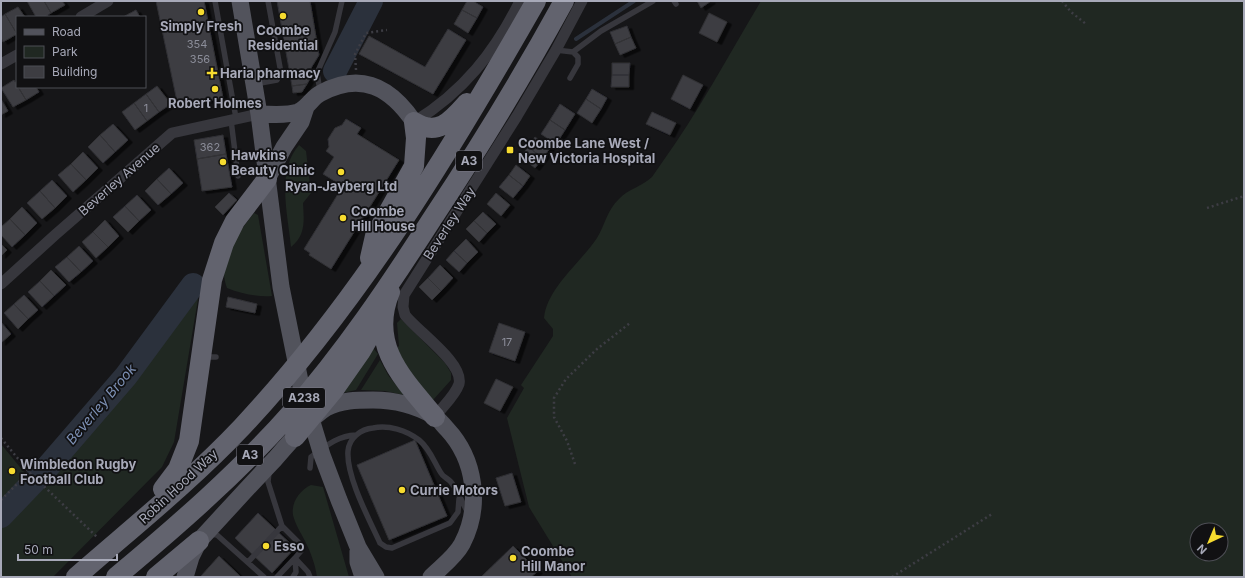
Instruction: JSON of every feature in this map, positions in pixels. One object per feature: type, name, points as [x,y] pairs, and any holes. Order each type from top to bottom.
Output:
[{"type":"highway","name":"A3","points":[[366,273],[426,183],[502,62],[536,1]]},
{"type":"highway","name":"Beverley Way","points":[[375,315],[398,272],[524,75],[564,1]]},
{"type":"highway","points":[[414,122],[421,127],[435,129],[450,121],[472,98],[502,62]]},
{"type":"highway","points":[[366,273],[375,236],[414,166],[416,138],[414,122]]},
{"type":"highway","points":[[106,541],[161,491],[178,469],[189,441],[209,357],[212,280],[217,262],[235,221],[267,179]]},
{"type":"highway","name":"Robin Hood Way","points":[[76,577],[106,541],[169,496],[235,433],[275,389],[347,300],[366,273]]},
{"type":"highway","points":[[375,315],[383,334],[387,351],[397,371],[435,417]]},
{"type":"highway","points":[[295,437],[333,390],[361,351],[375,315]]},
{"type":"highway","name":"Robin Hood Way","points":[[116,577],[187,515],[260,446],[292,412],[375,315]]},
{"type":"highway","points":[[156,577],[202,538]]},
{"type":"main road","name":"A238","points":[[240,1],[254,84],[285,312],[301,386],[322,455],[357,545],[370,574]]},
{"type":"main road","points":[[258,114],[291,113],[306,107],[320,93],[346,84],[377,87],[388,92],[397,100],[414,122]]},
{"type":"main road","points":[[267,179],[284,147],[301,122],[306,107]]},
{"type":"main road","points":[[185,577],[191,557],[202,538],[295,437],[326,408],[345,401],[389,400],[409,404],[435,417],[452,434],[462,449],[468,463],[474,499],[471,518],[462,544],[447,562],[431,576]]},
{"type":"main road","points":[[370,574],[386,577]]},
{"type":"street","points":[[83,16],[108,1]]},
{"type":"street","points":[[414,122],[435,110],[469,78],[492,51],[520,1]]},
{"type":"street","name":"Beverley Way","points":[[435,417],[453,394],[459,383],[458,375],[454,365],[405,315],[403,307],[404,295],[556,50],[582,1]]},
{"type":"street","points":[[1,64],[16,56]]},
{"type":"street","name":"Beverley Avenue","points":[[1,284],[172,133],[258,114]]},
{"type":"lane","points":[[215,1],[234,119],[238,176]]},
{"type":"lane","points":[[254,84],[277,80],[281,74],[268,1]]},
{"type":"lane","points":[[320,93],[318,73],[334,32],[342,1]]},
{"type":"lane","points":[[573,52],[601,31],[653,1]]},
{"type":"lane","points":[[556,50],[573,52],[578,57],[578,64],[570,78]]},
{"type":"lane","points":[[310,468],[311,457],[338,438],[356,434],[369,428],[385,427],[400,430],[414,436],[429,451],[442,475],[450,481],[471,518]]},
{"type":"lane","points":[[356,434],[348,451],[353,481],[380,543],[386,547],[392,548],[450,523],[458,512],[459,499],[462,490],[471,479]]},
{"type":"lane","points":[[270,464],[268,482],[282,526],[301,545],[301,551],[277,577]]},
{"type":"lane","points":[[248,562],[282,526]]},
{"type":"lane","points":[[202,538],[217,535],[264,577]]},
{"type":"lane","points":[[293,577],[296,572],[295,558]]},
{"type":"lane","points":[[295,558],[308,572],[310,577]]},
{"type":"path","points":[[1062,1],[1070,12],[1086,24]]},
{"type":"path","points":[[356,72],[355,54],[366,33],[387,30]]},
{"type":"path","points":[[1207,208],[1244,196]]},
{"type":"path","points":[[575,464],[567,441],[554,417],[554,398],[566,379],[598,349],[630,323]]},
{"type":"path","points":[[1,438],[29,472],[106,541]]},
{"type":"path","points":[[1,500],[29,472]]},
{"type":"path","points":[[892,577],[992,514]]},
{"type":"green space","points":[[761,1],[1244,1],[1244,577],[572,577],[529,507],[507,418],[524,388],[521,385],[553,336],[553,329],[544,318],[546,307],[551,296],[597,238],[615,203],[631,190],[652,177],[675,145]]},
{"type":"green space","points":[[299,145],[306,151],[311,193],[303,203],[304,222],[302,233],[291,247],[286,208],[286,180],[288,167],[292,156]]},
{"type":"green space","points":[[254,213],[258,215],[272,296],[250,295],[227,288],[224,278],[226,258],[230,248]]},
{"type":"green space","points":[[199,293],[174,442],[162,467],[53,577],[1,577],[1,444],[24,472],[45,489],[49,482],[34,467],[107,381],[121,392]]},
{"type":"green space","points":[[401,319],[445,363],[451,373],[451,380],[433,400],[408,375],[396,349],[399,346],[397,323]]},
{"type":"green space","points":[[373,348],[378,354],[356,390],[342,393]]},
{"type":"green space","points":[[380,360],[388,375],[404,395],[385,391],[361,390]]},
{"type":"green space","points":[[311,485],[323,487],[349,577],[317,577],[311,554],[293,515],[293,506],[297,497],[303,490]]},
{"type":"building","points":[[27,1],[44,1],[51,13],[46,16],[35,16]]},
{"type":"building","points":[[44,1],[62,1],[65,5],[51,13]]},
{"type":"building","points":[[156,1],[204,1],[223,98],[178,106]]},
{"type":"building","points":[[277,1],[310,1],[319,55],[311,68],[312,75],[307,84],[292,86]]},
{"type":"building","points":[[467,1],[473,1],[483,7],[477,18],[462,10]]},
{"type":"building","points":[[697,1],[711,1],[701,8]]},
{"type":"building","points":[[18,7],[24,16],[16,16],[16,32],[5,14]]},
{"type":"building","points":[[136,10],[139,16],[125,16]]},
{"type":"building","points":[[462,10],[477,18],[468,33],[454,24]]},
{"type":"building","points":[[709,13],[727,22],[717,42],[699,33]]},
{"type":"building","points":[[5,14],[16,32],[16,35],[3,42],[1,38],[1,17]]},
{"type":"building","points":[[627,26],[631,37],[615,44],[610,32]]},
{"type":"building","points":[[448,29],[466,40],[433,94],[359,54],[369,36],[425,67]]},
{"type":"building","points":[[631,37],[636,48],[620,55],[615,44]]},
{"type":"building","points":[[612,63],[630,63],[629,75],[612,75]]},
{"type":"building","points":[[612,75],[629,75],[629,87],[611,87]]},
{"type":"building","points":[[683,75],[703,85],[690,109],[671,99]]},
{"type":"building","points":[[14,80],[16,88],[19,88],[26,100],[13,107],[1,88]]},
{"type":"building","points":[[307,84],[302,92],[293,93],[292,86]]},
{"type":"building","points":[[157,86],[171,104],[159,112],[146,94]]},
{"type":"building","points":[[19,88],[37,88],[39,92],[26,100]]},
{"type":"building","points":[[592,89],[607,98],[601,109],[586,99]]},
{"type":"building","points":[[146,94],[159,112],[147,121],[134,103]]},
{"type":"building","points":[[1,99],[8,111],[1,115]]},
{"type":"building","points":[[586,99],[601,109],[592,123],[577,113]]},
{"type":"building","points":[[134,103],[147,121],[135,130],[122,112]]},
{"type":"building","points":[[560,104],[575,114],[565,130],[550,120]]},
{"type":"building","points":[[652,112],[676,123],[670,135],[646,124]]},
{"type":"building","name":"Coombe Hill House","points":[[346,119],[361,128],[357,134],[399,160],[331,269],[309,255],[310,253],[304,249],[343,186],[323,174],[334,157],[326,151],[329,147],[328,139],[335,128],[342,125]]},
{"type":"building","points":[[550,120],[565,130],[556,144],[541,134]]},
{"type":"building","points":[[113,124],[128,140],[115,152],[100,135]]},
{"type":"building","points":[[100,135],[115,152],[103,163],[88,147]]},
{"type":"building","points":[[223,135],[226,154],[197,159],[194,140]]},
{"type":"building","points":[[535,137],[550,148],[543,158],[528,147]]},
{"type":"building","points":[[528,147],[543,158],[535,168],[521,157]]},
{"type":"building","points":[[83,152],[98,168],[86,180],[71,164]]},
{"type":"building","points":[[226,154],[232,187],[202,191],[197,159]]},
{"type":"building","points":[[71,164],[86,180],[73,192],[58,175]]},
{"type":"building","points":[[516,165],[530,176],[523,186],[509,175]]},
{"type":"building","points":[[169,168],[183,183],[171,194],[157,179]]},
{"type":"building","points":[[509,175],[523,186],[513,198],[499,187]]},
{"type":"building","points":[[157,179],[171,194],[158,205],[145,191]]},
{"type":"building","points":[[52,180],[67,196],[55,208],[40,191]]},
{"type":"building","points":[[40,191],[55,208],[42,219],[27,203]]},
{"type":"building","points":[[229,193],[237,200],[223,215],[215,207]]},
{"type":"building","points":[[496,193],[510,205],[501,216],[487,204]]},
{"type":"building","points":[[137,195],[151,210],[139,221],[125,206]]},
{"type":"building","points":[[125,206],[139,221],[128,232],[113,217]]},
{"type":"building","points":[[22,207],[37,223],[25,235],[10,219]]},
{"type":"building","points":[[483,212],[496,224],[487,233],[474,221]]},
{"type":"building","points":[[10,219],[25,235],[12,247],[1,235],[1,227]]},
{"type":"building","points":[[105,220],[119,236],[108,247],[93,232]]},
{"type":"building","points":[[474,221],[487,233],[479,242],[466,229]]},
{"type":"building","points":[[93,232],[108,247],[96,258],[82,242]]},
{"type":"building","points":[[466,239],[478,252],[467,263],[454,251]]},
{"type":"building","points":[[1,244],[7,250],[1,256]]},
{"type":"building","points":[[79,246],[93,261],[81,272],[67,257]]},
{"type":"building","points":[[454,251],[467,263],[459,272],[446,260]]},
{"type":"building","points":[[67,257],[81,272],[69,282],[55,267]]},
{"type":"building","points":[[440,265],[453,278],[441,291],[428,278]]},
{"type":"building","points":[[51,270],[66,285],[54,296],[40,281]]},
{"type":"building","points":[[428,278],[441,291],[432,300],[419,287]]},
{"type":"building","points":[[40,281],[54,296],[42,307],[28,292]]},
{"type":"building","points":[[24,295],[38,310],[28,319],[14,304]]},
{"type":"building","points":[[228,297],[257,304],[255,313],[226,307]]},
{"type":"building","points":[[14,304],[28,319],[18,329],[4,313]]},
{"type":"building","points":[[1,322],[11,334],[1,343]]},
{"type":"building","points":[[499,323],[525,332],[515,361],[489,352]]},
{"type":"building","points":[[496,379],[513,387],[500,411],[484,403]]},
{"type":"building","name":"Currie Motors","points":[[415,440],[447,516],[389,540],[357,465]]},
{"type":"building","points":[[512,473],[521,502],[505,506],[496,478]]},
{"type":"building","points":[[258,513],[295,548],[272,573],[235,538]]},
{"type":"building","name":"Coombe Hill Manor","points":[[513,546],[538,571],[531,577],[481,577]]},
{"type":"building","points":[[219,556],[241,577],[202,577],[201,576]]},
{"type":"waterway","name":"Beverley Brook","points":[[335,71],[371,1]]},
{"type":"waterway","points":[[576,39],[634,1]]},
{"type":"waterway","name":"Beverley Brook","points":[[1,516],[45,470],[126,376],[193,285]]},
{"type":"place","name":"Simply Fresh","points":[[201,12]]},
{"type":"place","name":"Coombe Residential","points":[[283,16]]},
{"type":"place","name":"Haria pharmacy","points":[[212,73]]},
{"type":"place","name":"Robert Holmes","points":[[215,89]]},
{"type":"place","name":"Coombe Lane West / New Victoria Hospital","points":[[510,150]]},
{"type":"place","name":"Hawkins Beauty Clinic","points":[[223,162]]},
{"type":"place","name":"Ryan-Jayberg Ltd","points":[[341,172]]},
{"type":"place","name":"Coombe Hill House","points":[[343,218]]},
{"type":"place","name":"Wimbledon Rugby Football Club","points":[[12,471]]},
{"type":"place","name":"Currie Motors","points":[[402,490]]},
{"type":"place","name":"Esso","points":[[266,546]]},
{"type":"place","name":"Coombe Hill Manor","points":[[513,558]]}]
